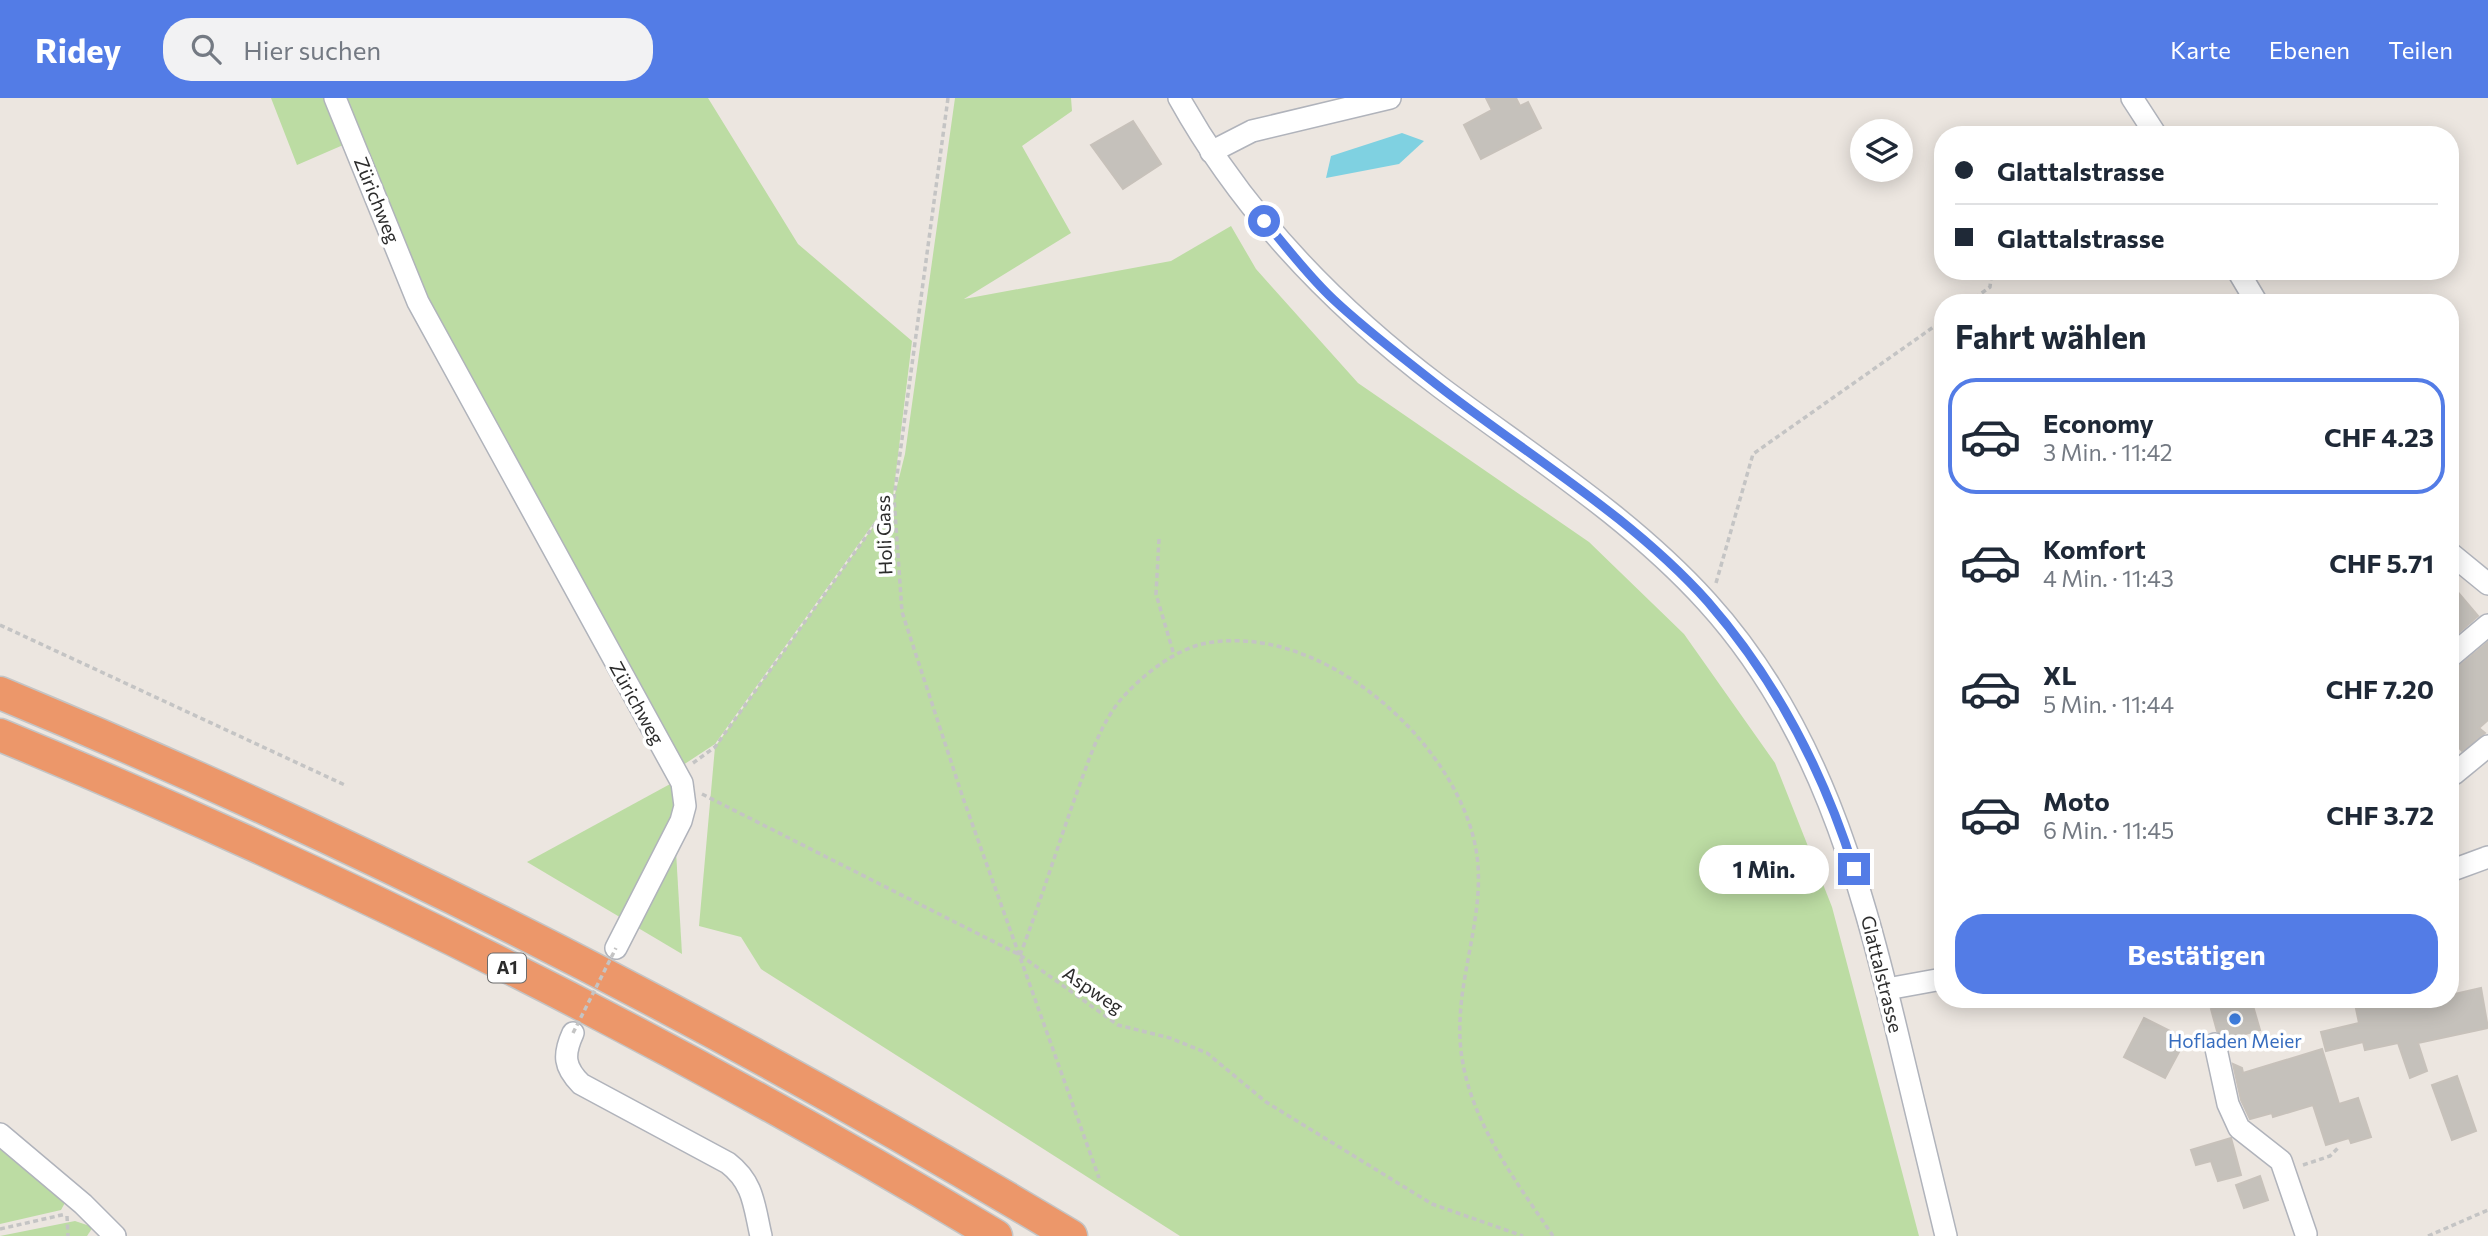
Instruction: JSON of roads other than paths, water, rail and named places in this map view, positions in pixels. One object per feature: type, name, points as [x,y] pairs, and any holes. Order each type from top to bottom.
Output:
[{"type":"highway","name":"A1","points":[[0,693],[234,794],[522,932],[804,1081],[1071,1236]]},
{"type":"highway","name":"A1","points":[[0,735],[230,836],[493,961],[785,1115],[996,1236]]},
{"type":"street","name":"Zürichweg","points":[[335,98],[418,302],[679,779],[685,806],[681,821],[616,948]]},
{"type":"street","name":"Glattalstrasse","points":[[1179,98],[1211,152],[1246,201],[1333,299],[1437,384],[1617,518],[1707,601],[1766,677],[1809,753],[1847,846],[1887,989],[1946,1236]]},
{"type":"street","points":[[1211,152],[1252,131],[1390,98]]},
{"type":"street","points":[[2132,98],[2150,126]]},
{"type":"street","points":[[2459,560],[2488,584]]},
{"type":"street","points":[[2459,649],[2488,625]]},
{"type":"street","points":[[2459,770],[2488,746]]},
{"type":"street","points":[[2459,867],[2488,857]]},
{"type":"street","points":[[1887,989],[1934,980]]},
{"type":"street","points":[[573,1033],[565,1050],[570,1074],[581,1084],[727,1163],[743,1175],[751,1192],[761,1236]]},
{"type":"street","points":[[2215,1044],[2228,1104],[2239,1128],[2271,1150],[2281,1161],[2306,1234]]},
{"type":"street","points":[[0,1134],[75,1209],[115,1236]]},
{"type":"water","points":[[1402,133],[1424,141],[1399,164],[1326,178],[1331,156]]},
{"type":"place","name":"Hofladen Meier","points":[[2235,1019]]}]
